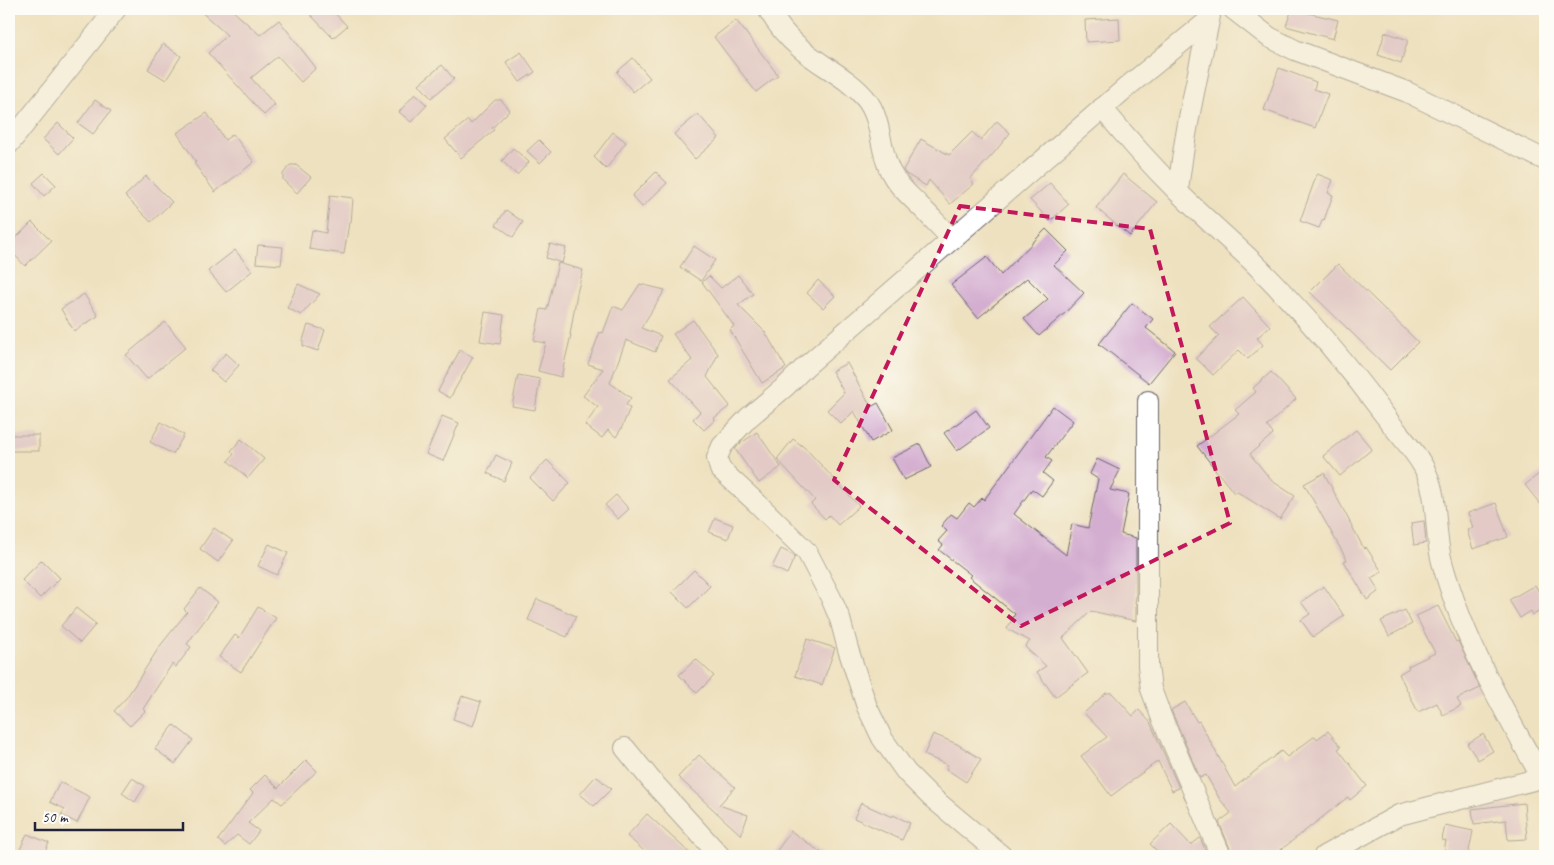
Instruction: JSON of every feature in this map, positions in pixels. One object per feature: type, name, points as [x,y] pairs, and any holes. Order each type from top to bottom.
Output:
[{"type":"street","points":[[9,144],[116,9]]},
{"type":"street","points":[[768,9],[775,22],[799,47],[849,83],[867,99],[877,122],[885,158],[896,181],[952,239]]},
{"type":"street","points":[[1233,9],[1269,37],[1295,50],[1407,92],[1545,160]]},
{"type":"street","points":[[1002,856],[930,796],[906,772],[887,745],[867,707],[840,620],[831,598],[807,552],[720,469],[717,458],[722,446],[748,418],[1210,15]]},
{"type":"street","points":[[1178,192],[1190,110],[1210,15]]},
{"type":"street","points":[[1102,108],[1139,152],[1289,300],[1368,392],[1394,429],[1416,453],[1431,482],[1441,561],[1462,622],[1491,686],[1544,778],[1399,815],[1324,856]]},
{"type":"street","points":[[1148,401],[1148,666],[1151,689],[1164,724],[1221,856]]},
{"type":"street","points":[[625,748],[651,780],[720,856]]},
{"type":"highlighted area","points":[[960,206],[1150,229],[1230,523],[1021,626],[834,480]]},
{"type":"building","points":[[198,9],[231,9],[260,35],[279,20],[316,68],[301,82],[278,56],[251,78],[275,105],[264,115],[208,53],[227,35]]},
{"type":"building","points":[[305,9],[331,9],[347,26],[333,38]]},
{"type":"building","points":[[1292,9],[1338,20],[1333,39],[1286,26]]},
{"type":"building","points":[[1119,18],[1120,40],[1086,42],[1085,20]]},
{"type":"building","points":[[736,20],[778,75],[756,92],[714,37]]},
{"type":"building","points":[[1385,32],[1408,40],[1401,63],[1378,55]]},
{"type":"building","points":[[163,44],[181,56],[166,80],[148,69]]},
{"type":"building","points":[[521,52],[535,72],[520,82],[506,62]]},
{"type":"building","points":[[633,58],[650,78],[633,92],[617,72]]},
{"type":"building","points":[[442,65],[454,79],[431,98],[419,84]]},
{"type":"building","points":[[1279,68],[1316,82],[1314,89],[1328,94],[1315,128],[1264,110]]},
{"type":"building","points":[[415,94],[427,105],[411,122],[399,112]]},
{"type":"building","points":[[95,100],[111,111],[93,134],[78,123]]},
{"type":"building","points":[[495,100],[501,100],[510,110],[492,128],[494,130],[461,158],[445,139],[468,120],[471,124]]},
{"type":"building","points":[[207,113],[225,140],[233,134],[254,162],[215,192],[194,163],[196,162],[177,133]]},
{"type":"building","points":[[698,114],[719,138],[695,159],[674,134]]},
{"type":"building","points":[[997,121],[1010,133],[970,179],[974,184],[950,204],[929,180],[926,186],[906,174],[903,170],[921,139],[949,155],[972,132],[981,140]]},
{"type":"building","points":[[58,123],[73,138],[59,154],[43,139]]},
{"type":"building","points":[[613,132],[626,142],[606,169],[594,157]]},
{"type":"building","points":[[539,140],[551,152],[540,163],[527,151]]},
{"type":"building","points":[[513,148],[529,162],[517,175],[502,161]]},
{"type":"building","points":[[290,165],[296,165],[311,177],[297,193],[283,180],[283,174]]},
{"type":"building","points":[[656,172],[667,183],[642,207],[632,196]]},
{"type":"building","points":[[44,173],[56,185],[44,196],[33,183]]},
{"type":"building","points":[[1123,174],[1157,202],[1130,236],[1096,208]]},
{"type":"building","points":[[1317,174],[1333,180],[1328,193],[1333,195],[1319,228],[1300,221]]},
{"type":"building","points":[[146,176],[172,202],[151,222],[125,196]]},
{"type":"building","points":[[1050,183],[1069,204],[1050,221],[1030,200]]},
{"type":"building","points":[[330,195],[353,198],[351,223],[349,223],[344,254],[309,249],[312,230],[326,233]]},
{"type":"building","points":[[506,210],[523,222],[513,237],[496,225]]},
{"type":"building","points":[[32,222],[51,241],[25,266],[9,249],[9,245]]},
{"type":"building","points":[[1046,229],[1068,251],[1054,265],[1084,293],[1039,336],[1024,319],[1048,299],[1027,278],[978,318],[951,285],[987,257],[1001,275]]},
{"type":"building","points":[[550,244],[566,248],[562,263],[546,258]]},
{"type":"building","points":[[258,245],[283,247],[281,265],[256,263]]},
{"type":"building","points":[[694,246],[715,260],[701,281],[680,267]]},
{"type":"building","points":[[235,250],[252,271],[226,292],[208,271]]},
{"type":"building","points":[[558,263],[583,270],[561,377],[538,371],[546,343],[534,341],[541,309],[547,310]]},
{"type":"building","points":[[1338,264],[1418,342],[1390,370],[1310,292]]},
{"type":"building","points":[[738,275],[753,294],[738,305],[765,332],[786,368],[762,383],[730,330],[734,326],[702,282],[709,276],[721,288]]},
{"type":"building","points":[[818,280],[835,296],[823,308],[807,293]]},
{"type":"building","points":[[298,284],[320,294],[301,315],[287,308]]},
{"type":"building","points":[[640,284],[665,290],[641,328],[661,336],[655,352],[626,340],[610,383],[631,398],[626,405],[630,408],[616,437],[608,430],[602,438],[585,425],[598,407],[583,396],[603,369],[588,364],[600,332],[603,333],[613,306],[623,310]]},
{"type":"building","points":[[84,294],[98,316],[74,331],[61,309]]},
{"type":"building","points":[[1243,297],[1270,326],[1257,338],[1263,345],[1248,359],[1239,350],[1213,375],[1196,358],[1219,336],[1210,327]]},
{"type":"building","points":[[1132,303],[1153,319],[1146,328],[1175,351],[1149,383],[1099,344]]},
{"type":"building","points":[[485,312],[504,315],[500,344],[480,341]]},
{"type":"building","points":[[693,320],[718,354],[707,377],[730,406],[714,418],[715,420],[704,430],[693,419],[700,412],[670,379],[692,360],[673,334]]},
{"type":"building","points":[[165,322],[186,347],[147,379],[126,355]]},
{"type":"building","points":[[308,325],[325,330],[318,351],[303,346]]},
{"type":"building","points":[[460,350],[473,357],[450,398],[438,391]]},
{"type":"building","points":[[226,353],[239,365],[224,382],[210,370]]},
{"type":"building","points":[[847,363],[871,407],[878,403],[893,430],[871,442],[854,411],[841,424],[827,410],[844,393],[832,371]]},
{"type":"building","points":[[1271,372],[1296,399],[1267,426],[1273,434],[1250,454],[1272,481],[1295,496],[1280,519],[1236,491],[1234,493],[1197,446],[1239,414],[1235,410],[1256,392],[1253,388]]},
{"type":"building","points":[[518,375],[540,379],[535,410],[512,406]]},
{"type":"building","points":[[1053,406],[1073,421],[1046,457],[1052,461],[1043,473],[1053,481],[1042,496],[1032,489],[1014,514],[1066,555],[1072,524],[1088,528],[1098,479],[1090,474],[1097,459],[1120,470],[1110,490],[1129,494],[1121,534],[1136,538],[1136,621],[1091,611],[1063,638],[1088,673],[1055,697],[1037,672],[1046,666],[1025,647],[1030,641],[1007,629],[1015,614],[939,550],[943,545],[938,541],[947,531],[941,526],[951,514],[957,518],[969,503],[974,507],[982,498],[984,500]]},
{"type":"building","points":[[976,410],[989,428],[957,451],[944,433]]},
{"type":"building","points":[[442,416],[459,423],[443,461],[426,454]]},
{"type":"building","points":[[161,422],[184,435],[173,454],[150,442]]},
{"type":"building","points":[[1356,430],[1372,449],[1340,476],[1323,456]]},
{"type":"building","points":[[757,432],[781,467],[759,483],[735,449]]},
{"type":"building","points":[[9,435],[39,435],[39,451],[9,451]]},
{"type":"building","points":[[241,439],[264,459],[248,478],[228,461],[234,454],[231,451]]},
{"type":"building","points":[[793,439],[809,451],[859,506],[838,525],[829,515],[825,519],[811,504],[815,500],[777,459]]},
{"type":"building","points":[[920,444],[931,467],[904,480],[892,458]]},
{"type":"building","points":[[496,455],[512,463],[504,481],[487,473]]},
{"type":"building","points":[[547,460],[570,483],[553,501],[530,478]]},
{"type":"building","points":[[1545,469],[1545,510],[1525,485]]},
{"type":"building","points":[[1324,473],[1364,549],[1366,547],[1382,572],[1371,578],[1379,591],[1367,600],[1344,561],[1347,560],[1304,484]]},
{"type":"building","points":[[616,495],[629,509],[618,519],[605,505]]},
{"type":"building","points":[[1496,503],[1508,537],[1473,549],[1467,530],[1473,528],[1468,513]]},
{"type":"building","points":[[715,518],[733,525],[728,539],[709,532]]},
{"type":"building","points":[[1424,521],[1426,543],[1414,545],[1411,523]]},
{"type":"building","points":[[214,528],[233,541],[218,562],[200,549]]},
{"type":"building","points":[[269,544],[288,553],[277,575],[258,566]]},
{"type":"building","points":[[781,549],[795,556],[787,574],[772,567]]},
{"type":"building","points":[[42,560],[60,578],[40,598],[22,580]]},
{"type":"building","points":[[694,570],[710,586],[688,608],[672,592]]},
{"type":"building","points":[[1535,585],[1545,603],[1545,608],[1533,615],[1531,611],[1520,618],[1509,600]]},
{"type":"building","points":[[1324,586],[1344,616],[1313,637],[1301,620],[1310,614],[1301,602]]},
{"type":"building","points":[[200,588],[218,602],[187,644],[191,647],[176,667],[172,664],[143,709],[145,711],[130,726],[114,711],[127,697],[160,646],[187,612],[184,609]]},
{"type":"building","points":[[537,599],[576,616],[567,637],[528,620]]},
{"type":"building","points":[[1438,606],[1456,642],[1458,641],[1480,688],[1457,699],[1461,706],[1443,715],[1437,703],[1418,712],[1399,674],[1409,668],[1408,666],[1435,653],[1416,616]]},
{"type":"building","points":[[258,607],[276,618],[241,672],[219,657],[235,635],[239,638]]},
{"type":"building","points":[[76,608],[96,624],[80,643],[61,626]]},
{"type":"building","points":[[1405,610],[1412,624],[1389,636],[1381,621]]},
{"type":"building","points":[[807,639],[835,648],[822,685],[795,676]]},
{"type":"building","points":[[696,659],[714,676],[697,693],[679,675]]},
{"type":"building","points":[[1106,693],[1112,693],[1133,716],[1139,710],[1150,722],[1179,788],[1172,791],[1158,761],[1111,796],[1081,756],[1107,737],[1084,713]]},
{"type":"building","points":[[462,696],[481,702],[473,726],[453,719]]},
{"type":"building","points":[[1185,702],[1197,722],[1199,721],[1235,787],[1281,751],[1287,757],[1315,736],[1317,739],[1328,731],[1341,747],[1338,749],[1367,786],[1350,800],[1348,797],[1273,856],[1233,856],[1219,822],[1231,813],[1219,798],[1206,775],[1200,778],[1171,710]]},
{"type":"building","points":[[174,725],[193,740],[175,764],[155,749]]},
{"type":"building","points":[[933,734],[957,744],[981,759],[966,782],[946,769],[948,765],[924,755]]},
{"type":"building","points":[[1483,734],[1493,751],[1478,760],[1467,744]]},
{"type":"building","points":[[699,755],[735,787],[719,805],[748,815],[741,835],[678,777]]},
{"type":"building","points":[[306,760],[317,771],[282,804],[274,798],[248,823],[259,831],[249,844],[237,835],[225,846],[218,840],[253,793],[250,790],[265,775],[278,788]]},
{"type":"building","points":[[596,776],[611,789],[594,806],[580,794]]},
{"type":"building","points":[[132,778],[145,786],[135,802],[122,793]]},
{"type":"building","points":[[60,782],[90,797],[77,823],[61,815],[65,809],[50,802]]},
{"type":"building","points":[[861,803],[910,823],[902,840],[854,818]]},
{"type":"building","points":[[1524,803],[1527,839],[1508,840],[1506,820],[1474,824],[1472,809]]},
{"type":"building","points":[[647,814],[693,856],[650,856],[627,836]]},
{"type":"building","points":[[1171,824],[1191,845],[1200,838],[1208,856],[1162,856],[1150,844]]},
{"type":"building","points":[[1445,825],[1473,831],[1468,856],[1444,851],[1446,841],[1442,840]]},
{"type":"building","points":[[791,831],[826,856],[773,856]]},
{"type":"building","points":[[27,834],[49,843],[43,856],[17,856]]}]
